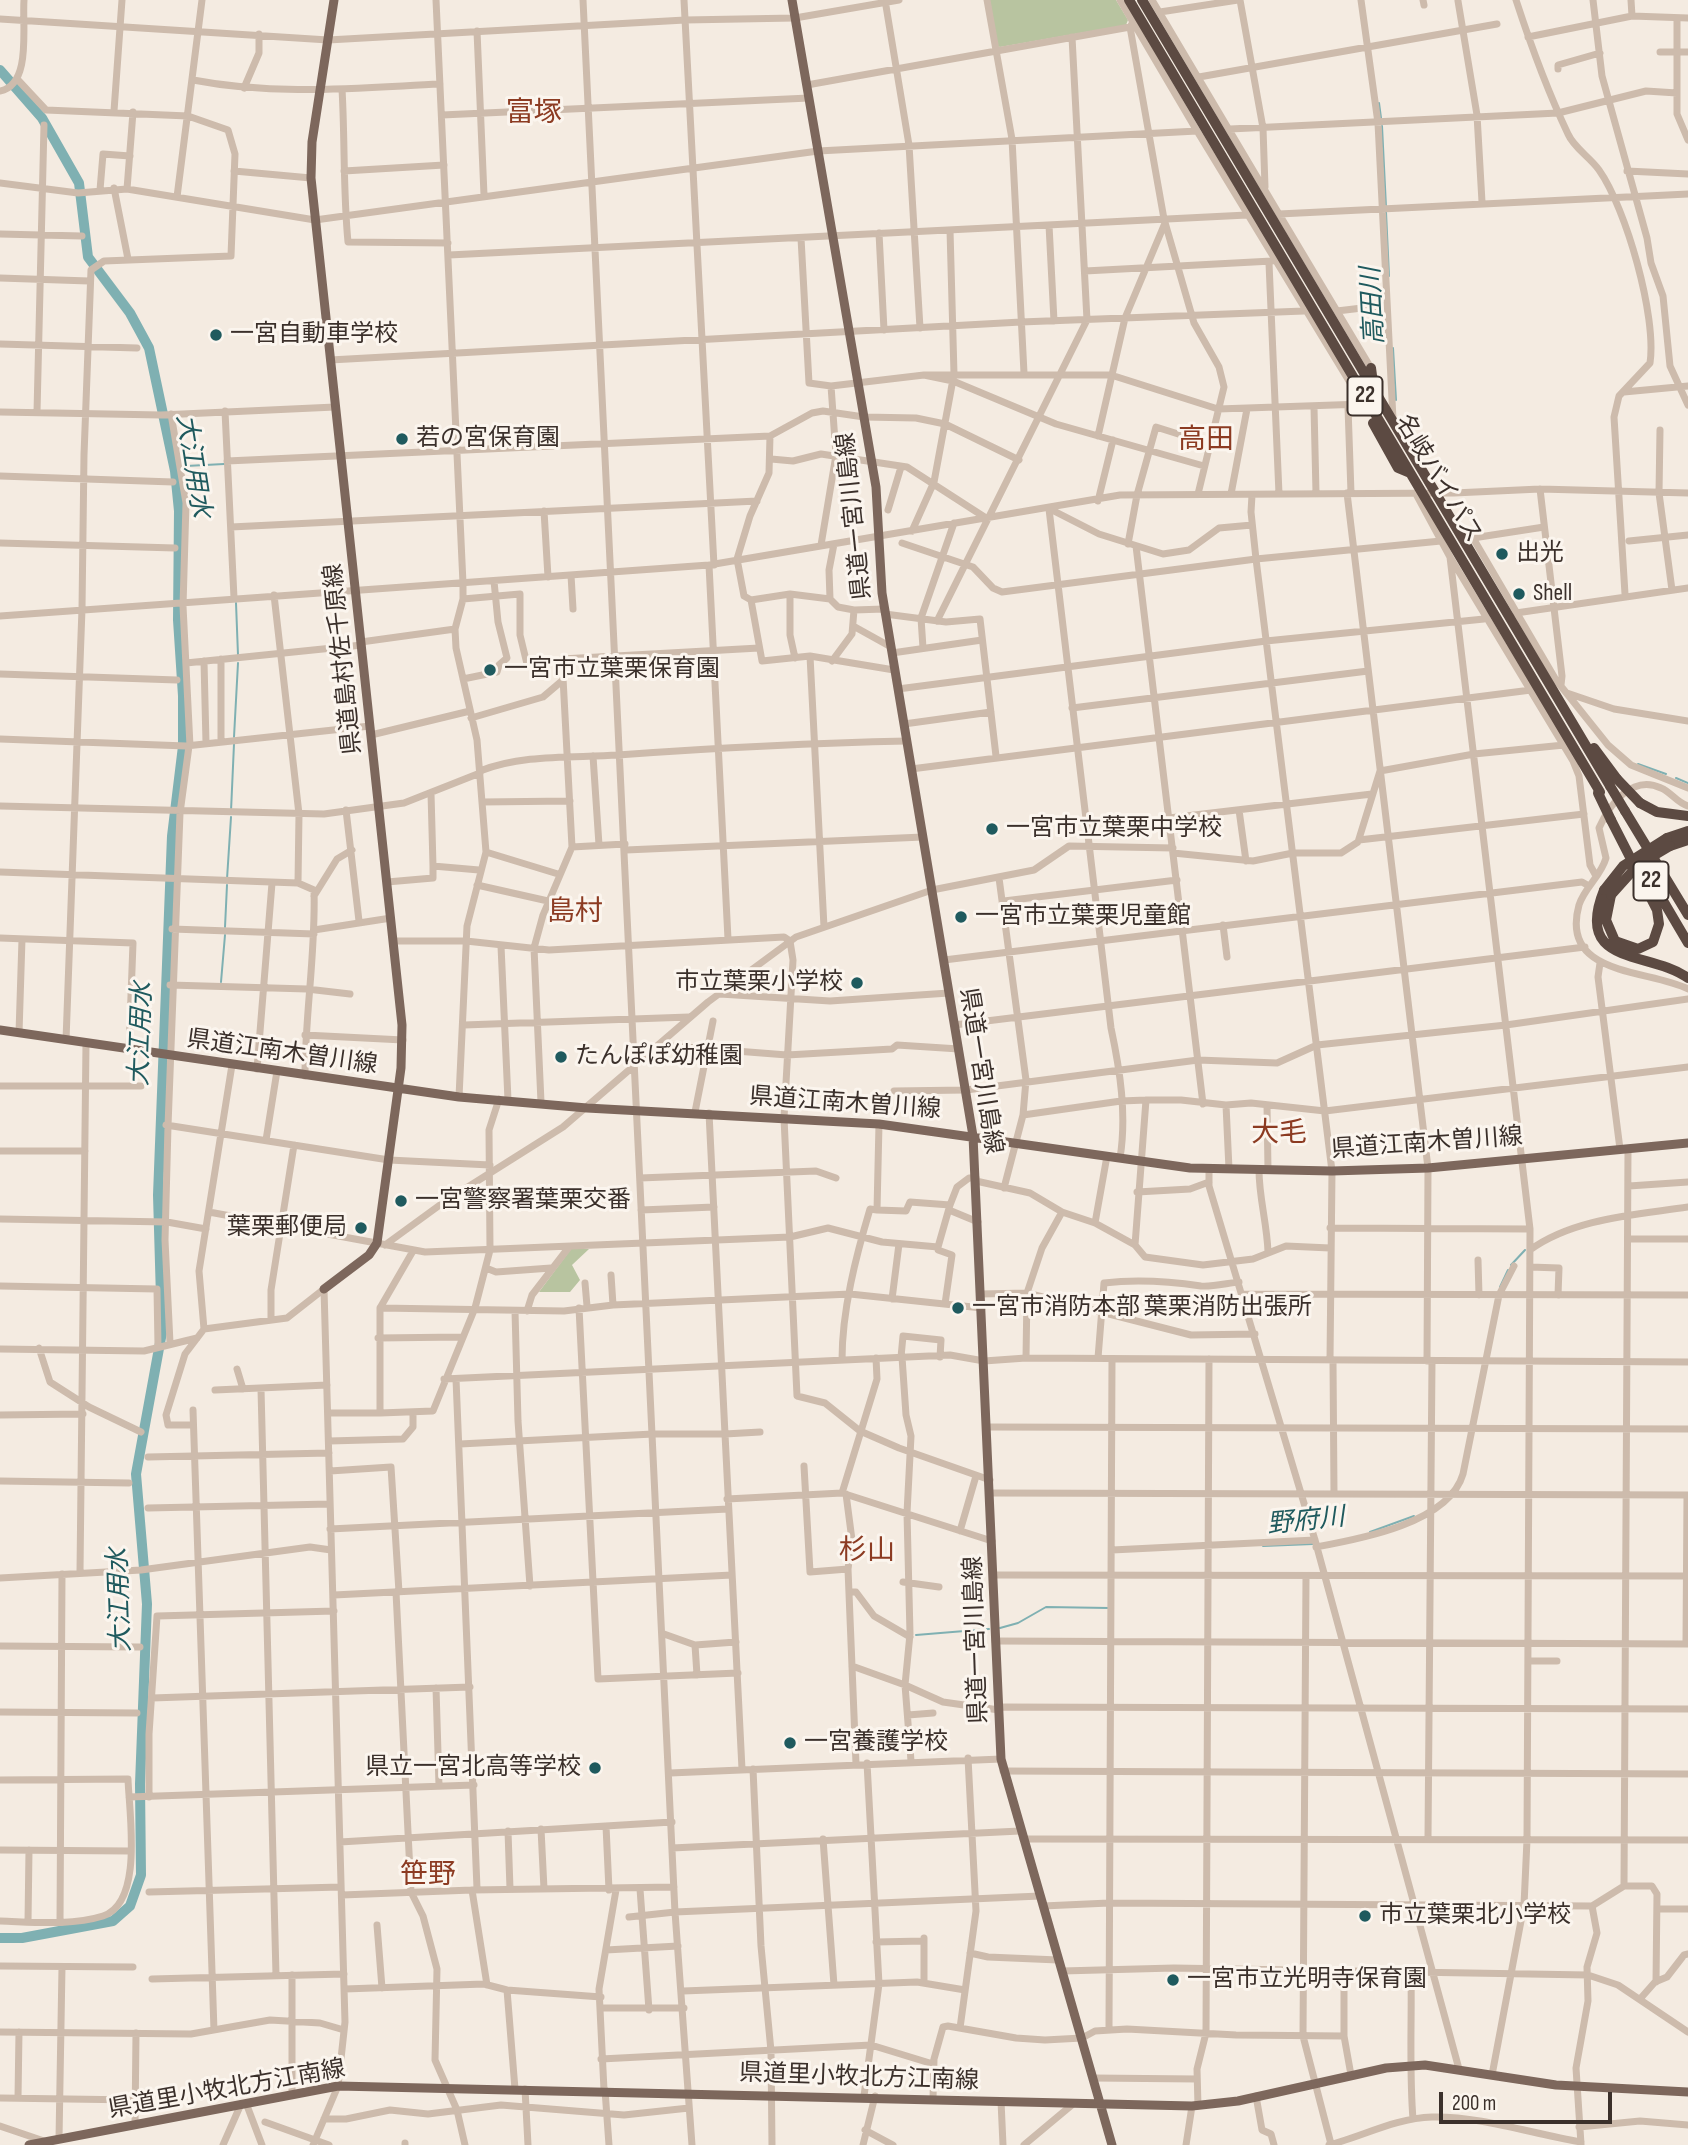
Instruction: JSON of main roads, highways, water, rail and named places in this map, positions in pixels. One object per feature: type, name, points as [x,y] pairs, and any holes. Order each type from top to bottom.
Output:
[{"type":"highway","name":"名岐バイパス","points":[[1129,0],[1409,473],[1458,531],[1562,695],[1606,788]]},
{"type":"highway","name":"名岐バイパス","points":[[1142,0],[1393,422],[1426,493],[1584,764],[1606,788]]},
{"type":"highway","name":"22","points":[[1371,368],[1374,391]]},
{"type":"highway","name":"22","points":[[1363,404],[1398,468],[1409,473]]},
{"type":"highway","name":"22","points":[[1606,788],[1625,811],[1688,915]]},
{"type":"highway","points":[[1606,788],[1657,813],[1688,816]]},
{"type":"highway","points":[[1606,788],[1613,818],[1657,910],[1659,924],[1653,942],[1638,949],[1615,942],[1606,920],[1608,892]]},
{"type":"highway","name":"22","points":[[1613,818],[1688,943]]},
{"type":"highway","points":[[1688,831],[1623,866],[1608,892],[1597,920],[1606,945],[1620,955],[1669,968],[1688,978]]},
{"type":"highway","points":[[1669,842],[1688,840]]},
{"type":"main road","name":"県道島村佐千原線","points":[[324,1289],[381,1244],[403,1040],[311,178],[334,0]]},
{"type":"main road","name":"県道一宮川島線","points":[[792,0],[872,463],[885,611],[974,1136],[1001,1759],[1112,2145]]},
{"type":"main road","name":"県道江南木曽川線","points":[[0,1030],[459,1097],[587,1108],[879,1124],[1209,1168],[1332,1171],[1428,1168],[1688,1143]]},
{"type":"main road","name":"県道里小牧北方江南線","points":[[29,2145],[338,2085],[875,2096],[1195,2106],[1413,2065],[1576,2086],[1688,2092]]},
{"type":"waterway","name":"大江用水","points":[[0,70],[42,118],[79,183],[88,257],[130,313],[149,348],[175,471],[179,511],[178,620],[183,696],[183,746],[172,836],[158,1195],[162,1332],[136,1474],[147,1604],[140,1784],[141,1875],[130,1906],[113,1921],[22,1938],[0,1938]]},
{"type":"waterway","name":"高田川","points":[[1379,103],[1381,118]]},
{"type":"waterway","name":"高田川","points":[[1382,126],[1386,207]]},
{"type":"waterway","name":"高田川","points":[[1386,212],[1389,276]]},
{"type":"waterway","name":"高田川","points":[[1393,348],[1396,400]]},
{"type":"waterway","points":[[186,466],[224,464]]},
{"type":"waterway","points":[[236,603],[238,655]]},
{"type":"waterway","points":[[234,737],[238,663]]},
{"type":"waterway","points":[[231,811],[234,744]]},
{"type":"waterway","points":[[1638,764],[1666,774]]},
{"type":"waterway","points":[[1676,778],[1688,783]]},
{"type":"waterway","points":[[227,879],[231,817]]},
{"type":"waterway","points":[[225,927],[227,885]]},
{"type":"waterway","points":[[221,982],[225,935]]},
{"type":"waterway","name":"野府川","points":[[1511,1265],[1525,1250]]},
{"type":"waterway","name":"野府川","points":[[1500,1287],[1508,1270]]},
{"type":"waterway","name":"野府川","points":[[1370,1532],[1414,1516]]},
{"type":"waterway","name":"野府川","points":[[1263,1546],[1313,1544]]},
{"type":"waterway","name":"野府川","points":[[1000,1628],[1018,1623],[1046,1607],[1109,1608]]},
{"type":"waterway","name":"野府川","points":[[916,1635],[989,1629]]},
{"type":"place","name":"一宮自動車学校","points":[[216,335]]},
{"type":"place","name":"若の宮保育園","points":[[402,439]]},
{"type":"place","name":"出光","points":[[1502,554]]},
{"type":"place","name":"Shell","points":[[1519,594]]},
{"type":"place","name":"一宮市立葉栗保育園","points":[[490,670]]},
{"type":"place","name":"一宮市立葉栗中学校","points":[[992,829]]},
{"type":"place","name":"一宮市立葉栗児童館","points":[[961,917]]},
{"type":"place","name":"市立葉栗小学校","points":[[857,983]]},
{"type":"place","name":"たんぽぽ幼稚園","points":[[561,1057]]},
{"type":"place","name":"一宮警察署葉栗交番","points":[[401,1201]]},
{"type":"place","name":"葉栗郵便局","points":[[361,1228]]},
{"type":"place","name":"一宮市消防本部 葉栗消防出張所","points":[[958,1308]]},
{"type":"place","name":"一宮養護学校","points":[[790,1743]]},
{"type":"place","name":"県立一宮北高等学校","points":[[595,1768]]},
{"type":"place","name":"市立葉栗北小学校","points":[[1365,1916]]},
{"type":"place","name":"一宮市立光明寺保育園","points":[[1173,1980]]},
{"type":"district","name":"富塚","points":[[534,114]]},
{"type":"district","name":"高田","points":[[1206,441]]},
{"type":"district","name":"島村","points":[[575,913]]},
{"type":"district","name":"大毛","points":[[1279,1134]]},
{"type":"district","name":"杉山","points":[[867,1552]]},
{"type":"district","name":"笹野","points":[[428,1876]]}]
